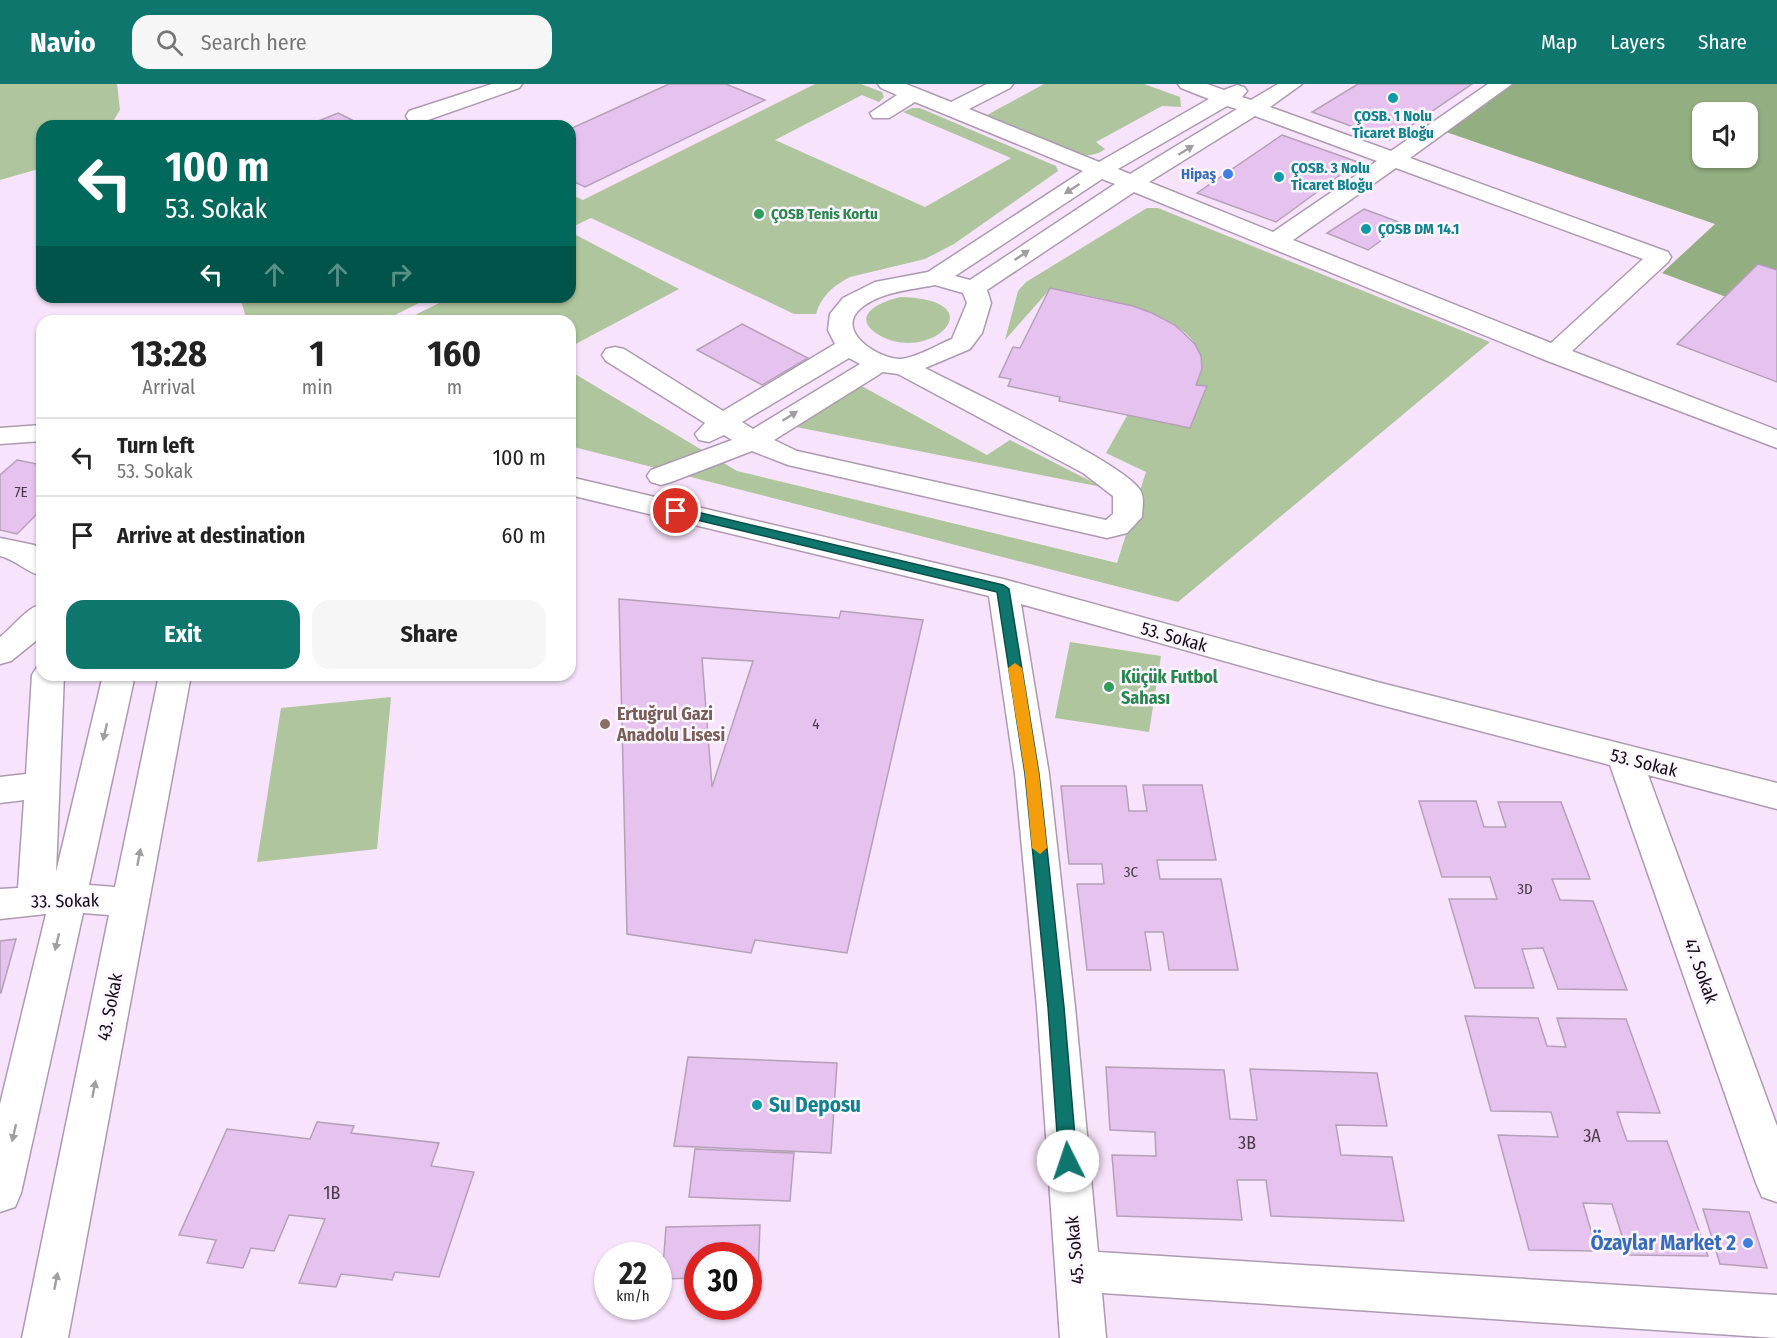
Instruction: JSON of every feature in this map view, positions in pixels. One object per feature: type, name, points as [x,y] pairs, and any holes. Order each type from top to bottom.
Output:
[{"type":"street","points":[[417,116],[512,84]]},
{"type":"street","points":[[888,84],[1554,354],[1777,440]]},
{"type":"street","points":[[954,110],[1003,84]]},
{"type":"street","points":[[1188,84],[1395,158],[1659,257],[1554,354]]},
{"type":"street","points":[[615,355],[753,441],[788,457],[1107,529],[1117,526],[1126,517],[1128,493],[1094,466],[849,346],[841,321],[852,303],[867,293],[884,287],[935,278],[1102,170],[1249,84]]},
{"type":"street","points":[[935,278],[974,288],[1087,211],[1292,84]]},
{"type":"street","points":[[1276,241],[1502,84]]},
{"type":"street","points":[[881,113],[915,94]]},
{"type":"street","points":[[661,476],[753,441],[891,365],[961,344],[969,333],[979,303],[974,288]]},
{"type":"street","points":[[629,500],[661,476],[723,422],[849,346]]},
{"type":"street","points":[[0,436],[36,433]]},
{"type":"street","name":"53. Sokak","points":[[576,487],[1003,589],[1377,693],[1625,759],[1777,796]]},
{"type":"street","points":[[0,547],[23,552],[36,562]]},
{"type":"street","name":"45. Sokak","points":[[1003,589],[1033,786],[1056,1007],[1083,1338]]},
{"type":"street","points":[[0,653],[28,632],[36,622]]},
{"type":"street","points":[[48,681],[43,785],[51,899]]},
{"type":"street","points":[[0,1193],[51,899],[117,681]]},
{"type":"street","name":"43. Sokak","points":[[45,1338],[174,681]]},
{"type":"street","name":"47. Sokak","points":[[1625,759],[1777,1183]]},
{"type":"street","points":[[0,790],[43,785]]},
{"type":"street","name":"33. Sokak","points":[[0,904],[51,899],[130,902]]},
{"type":"street","points":[[1077,1270],[1777,1317]]},
{"type":"green space","points":[[0,84],[117,84],[120,110],[114,120],[36,120],[36,170],[0,180]]},
{"type":"green space","points":[[815,84],[861,84],[882,92],[884,97],[879,102],[862,95],[775,140],[925,207],[1011,158],[903,112],[912,108],[920,108],[1056,166],[1058,171],[954,244],[925,259],[844,280],[825,296],[816,314],[794,314],[591,218],[576,225],[576,197],[583,200]]},
{"type":"green space","points":[[1044,84],[1144,84],[1180,97],[1181,107],[1162,106],[1096,142],[1105,149],[1094,154],[1065,153],[1031,141],[989,121],[987,115]]},
{"type":"green space","points":[[1507,84],[1777,84],[1777,316],[1662,273],[1715,224],[1443,131]]},
{"type":"green space","points":[[1147,208],[1158,208],[1490,342],[1178,602],[576,448],[576,375],[737,471],[1117,563],[1146,472],[1106,453],[1128,414],[1190,428],[1207,386],[1196,385],[1201,358],[1194,342],[1180,328],[1160,317],[1113,301],[1051,288],[1005,340],[1018,291],[1026,282]]},
{"type":"green space","points":[[576,235],[679,289],[576,344],[576,315],[415,315],[439,303],[576,303]]},
{"type":"green space","points":[[901,297],[930,301],[946,308],[950,318],[945,328],[934,337],[917,342],[898,342],[879,335],[870,328],[867,316],[871,310]]},
{"type":"green space","points":[[242,303],[419,303],[395,315],[245,315]]},
{"type":"green space","points":[[858,384],[987,455],[1010,440],[1102,487],[796,427]]},
{"type":"green space","name":"Küçük Futbol Sahası","points":[[1070,642],[1161,656],[1149,732],[1055,718]]},
{"type":"green space","points":[[391,697],[377,849],[257,862],[281,708]]},
{"type":"building","points":[[669,84],[726,84],[765,100],[585,187],[576,183],[576,126]]},
{"type":"building","name":"ÇOSB. 1 Nolu Ticaret Bloğu","points":[[1358,84],[1472,84],[1390,140],[1312,112]]},
{"type":"building","points":[[338,113],[352,120],[321,120]]},
{"type":"building","name":"ÇOSB. 3 Nolu Ticaret Bloğu","points":[[1282,135],[1358,162],[1276,222],[1197,193]]},
{"type":"building","name":"ÇOSB DM 14.1","points":[[1364,209],[1404,224],[1368,250],[1327,233]]},
{"type":"building","points":[[1758,264],[1777,270],[1777,382],[1677,344]]},
{"type":"building","points":[[1050,288],[1133,306],[1152,313],[1175,325],[1195,344],[1201,356],[1202,369],[1196,385],[1207,386],[1190,428],[1059,401],[1060,397],[1008,386],[1011,379],[999,377],[1013,347],[1020,348]]},
{"type":"building","points":[[742,324],[808,358],[762,385],[697,350]]},
{"type":"building","points":[[17,460],[36,464],[36,515],[17,534],[0,530],[0,475]]},
{"type":"building","points":[[619,599],[839,618],[841,611],[923,620],[847,953],[755,940],[751,953],[627,934]],"holes":[[[702,658],[753,661],[712,787]]]},
{"type":"building","points":[[1143,785],[1202,785],[1216,860],[1157,860],[1160,879],[1221,879],[1238,970],[1169,970],[1163,932],[1145,932],[1151,970],[1087,970],[1077,884],[1104,884],[1102,864],[1069,864],[1061,786],[1126,786],[1129,811],[1147,811]]},
{"type":"building","points":[[1419,801],[1476,801],[1484,827],[1506,827],[1498,802],[1561,802],[1590,879],[1552,879],[1560,900],[1593,901],[1627,990],[1558,989],[1543,948],[1522,949],[1534,988],[1475,988],[1449,899],[1497,899],[1490,877],[1442,877]]},
{"type":"building","points":[[16,939],[1,993],[0,993],[0,941]]},
{"type":"building","points":[[1465,1016],[1538,1018],[1547,1046],[1566,1047],[1557,1018],[1626,1019],[1660,1113],[1617,1112],[1627,1141],[1667,1141],[1708,1256],[1628,1255],[1612,1204],[1583,1203],[1597,1251],[1529,1250],[1498,1135],[1558,1137],[1551,1112],[1491,1111]]},
{"type":"building","name":"Su Deposu","points":[[688,1057],[837,1063],[831,1153],[674,1146]]},
{"type":"building","points":[[1106,1067],[1224,1070],[1230,1119],[1257,1120],[1250,1069],[1377,1073],[1387,1126],[1336,1125],[1341,1155],[1392,1157],[1404,1221],[1271,1216],[1266,1180],[1237,1180],[1242,1220],[1117,1216],[1112,1155],[1156,1156],[1155,1132],[1110,1130]]},
{"type":"building","points":[[317,1122],[354,1126],[351,1133],[439,1143],[431,1166],[474,1172],[439,1277],[395,1272],[392,1280],[341,1274],[336,1287],[299,1283],[325,1219],[289,1215],[274,1251],[251,1248],[243,1268],[207,1263],[216,1240],[179,1235],[227,1129],[310,1139]]},
{"type":"building","points":[[695,1149],[794,1153],[790,1201],[689,1197]]},
{"type":"building","points":[[1703,1209],[1749,1212],[1767,1268],[1720,1264]]},
{"type":"building","points":[[760,1225],[759,1242],[684,1242],[684,1278],[672,1279],[672,1242],[665,1242],[666,1227]]},
{"type":"slow traffic","points":[[1015,668],[1032,774],[1040,848]]},
{"type":"place","name":"ÇOSB. 1 Nolu Ticaret Bloğu","points":[[1393,98]]},
{"type":"place","name":"Hipaş","points":[[1228,174]]},
{"type":"place","name":"ÇOSB. 3 Nolu Ticaret Bloğu","points":[[1279,177]]},
{"type":"place","name":"ÇOSB Tenis Kortu","points":[[759,214]]},
{"type":"place","name":"ÇOSB DM 14.1","points":[[1366,229]]},
{"type":"place","name":"Küçük Futbol Sahası","points":[[1109,687]]},
{"type":"place","name":"Ertuğrul Gazi Anadolu Lisesi","points":[[605,724]]},
{"type":"place","name":"Su Deposu","points":[[757,1105]]},
{"type":"place","name":"Özaylar Market 2","points":[[1748,1243]]},
{"type":"route","points":[[676,511],[1003,589],[1032,774],[1056,1007],[1068,1161]]}]
